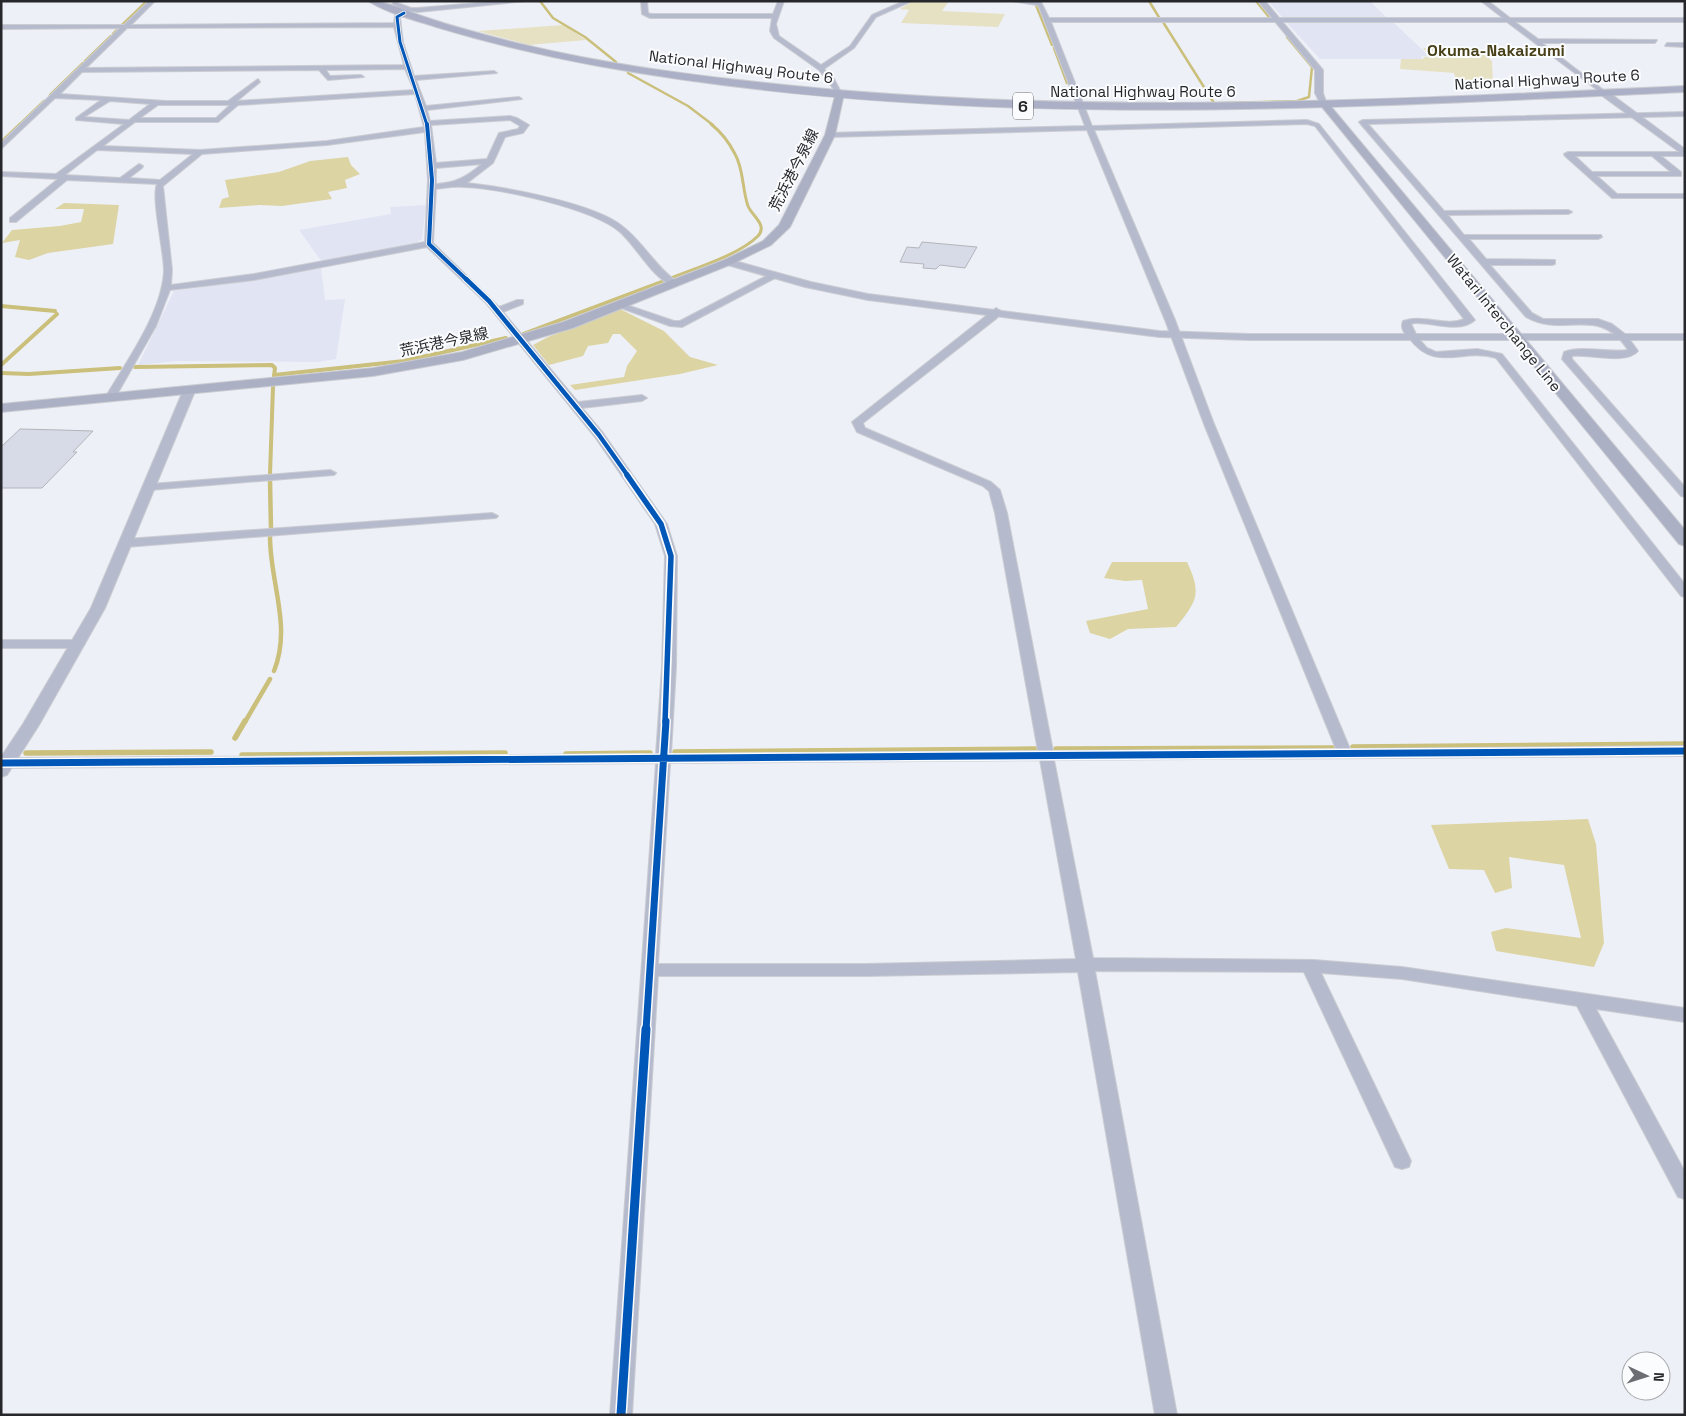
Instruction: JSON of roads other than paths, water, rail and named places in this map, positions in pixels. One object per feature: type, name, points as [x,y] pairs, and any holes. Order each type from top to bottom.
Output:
[{"type":"highway","name":"National Highway Route 6","points":[[372,1],[395,5],[404,13],[499,41],[626,68],[723,82],[839,94],[965,103],[1177,108],[1325,105],[1685,89]]},
{"type":"main road","name":"荒浜港今泉線","points":[[1,408],[373,372],[463,356],[520,341],[618,305],[758,249],[780,232],[830,135],[839,94]]},
{"type":"main road","name":"Watari Interchange Line","points":[[1325,105],[1685,541]]},
{"type":"street","points":[[1,147],[152,1]]},
{"type":"street","points":[[395,5],[410,10],[418,10],[523,1]]},
{"type":"street","points":[[644,1],[646,14],[650,16],[777,16]]},
{"type":"street","points":[[781,1],[772,28],[778,38],[821,68],[831,79],[839,94]]},
{"type":"street","points":[[821,68],[852,47],[874,16],[909,1]]},
{"type":"street","points":[[1015,1],[1040,2],[1344,753]]},
{"type":"street","points":[[1261,1],[1319,70],[1320,100],[1325,105]]},
{"type":"street","points":[[1484,1],[1685,154]]},
{"type":"street","points":[[404,13],[397,17],[401,46],[428,126],[434,187],[428,244],[483,295],[598,435],[648,504],[667,538],[672,578],[669,667],[621,1415]]},
{"type":"street","points":[[1047,20],[1643,20],[1667,27]]},
{"type":"street","points":[[1655,24],[1685,20]]},
{"type":"street","points":[[1,27],[398,25]]},
{"type":"street","points":[[1536,41],[1655,41]]},
{"type":"street","points":[[1667,45],[1685,45]]},
{"type":"street","points":[[80,70],[494,73]]},
{"type":"street","points":[[292,75],[324,72],[332,79],[366,77]]},
{"type":"street","points":[[384,76],[411,73]]},
{"type":"street","points":[[112,98],[92,107],[78,118],[132,121],[218,120],[233,103],[258,81]]},
{"type":"street","points":[[54,96],[156,102],[285,103],[418,92]]},
{"type":"street","points":[[423,108],[519,100]]},
{"type":"street","points":[[13,220],[96,148],[156,102]]},
{"type":"street","points":[[1685,114],[1363,122],[1534,319],[1547,323],[1584,320],[1598,321],[1612,326],[1632,348],[1632,353],[1613,355],[1573,352],[1568,354],[1567,360],[1685,494]]},
{"type":"street","points":[[96,148],[200,152],[327,143],[428,126],[510,118],[515,119],[518,124],[524,125],[520,131],[502,135],[490,161],[458,184]]},
{"type":"street","points":[[830,135],[1307,122],[1317,125],[1470,320],[1457,323],[1421,320],[1406,323],[1406,328],[1421,349],[1434,355],[1483,352],[1499,356],[1685,593]]},
{"type":"street","points":[[110,398],[151,326],[166,288],[168,270],[159,186],[200,152]]},
{"type":"street","points":[[1685,154],[1568,154],[1615,196],[1685,196]]},
{"type":"street","points":[[1590,174],[1678,174],[1654,154]]},
{"type":"street","points":[[431,166],[490,161]]},
{"type":"street","points":[[120,181],[139,166]]},
{"type":"street","points":[[1,174],[162,182]]},
{"type":"street","points":[[434,187],[458,184],[519,192],[572,207],[608,221],[620,228],[662,276],[673,283]]},
{"type":"street","points":[[1503,204],[1510,213]]},
{"type":"street","points":[[1562,206],[1576,220]]},
{"type":"street","points":[[1443,213],[1568,212]]},
{"type":"street","points":[[1464,237],[1598,237]]},
{"type":"street","points":[[166,288],[254,278],[428,244]]},
{"type":"street","points":[[728,262],[868,297],[996,311],[1175,335],[1685,337]]},
{"type":"street","points":[[1484,262],[1552,262]]},
{"type":"street","points":[[618,305],[673,324],[682,324],[774,275]]},
{"type":"street","points":[[496,312],[520,302]]},
{"type":"street","points":[[996,311],[994,316],[942,358],[856,422],[861,430],[987,484],[994,490],[1001,513],[1015,582],[1166,1415]]},
{"type":"street","points":[[3,766],[98,608],[189,391]]},
{"type":"street","points":[[574,406],[642,398]]},
{"type":"street","points":[[150,487],[330,473]]},
{"type":"street","points":[[126,543],[492,516]]},
{"type":"street","points":[[1,644],[78,644]]},
{"type":"street","points":[[3,766],[663,758],[1685,752]]},
{"type":"street","points":[[651,970],[1129,964],[1308,966],[1402,972],[1685,1015]]},
{"type":"street","points":[[1308,966],[1402,1160]]},
{"type":"street","points":[[1583,1000],[1685,1191]]},
{"type":"waterway","points":[[122,25],[147,1]]},
{"type":"waterway","points":[[540,1],[553,18],[585,37],[616,62]]},
{"type":"waterway","points":[[1149,1],[1160,19]]},
{"type":"waterway","points":[[1256,1],[1269,17]]},
{"type":"waterway","points":[[1036,5],[1052,45]]},
{"type":"waterway","points":[[1163,22],[1214,103]]},
{"type":"waterway","points":[[113,34],[120,27]]},
{"type":"waterway","points":[[85,61],[111,36]]},
{"type":"waterway","points":[[1219,103],[1297,101],[1309,97],[1312,67],[1287,37]]},
{"type":"waterway","points":[[1054,48],[1067,83]]},
{"type":"waterway","points":[[50,95],[83,63]]},
{"type":"waterway","points":[[628,73],[688,106],[713,125]]},
{"type":"waterway","points":[[19,125],[44,101]]},
{"type":"waterway","points":[[1,142],[20,124]]},
{"type":"waterway","points":[[671,278],[729,255],[750,243],[761,232],[760,224],[748,206],[738,160],[727,141],[711,124]]},
{"type":"waterway","points":[[523,334],[664,281]]},
{"type":"waterway","points":[[1,306],[55,311]]},
{"type":"waterway","points":[[1,365],[57,314]]},
{"type":"waterway","points":[[274,375],[404,361],[506,338]]},
{"type":"waterway","points":[[135,367],[272,365],[275,368],[274,375]]},
{"type":"waterway","points":[[1,373],[29,374],[120,368]]},
{"type":"waterway","points":[[270,474],[273,387]]},
{"type":"waterway","points":[[270,480],[271,530]]},
{"type":"waterway","points":[[270,537],[281,621],[279,654],[274,671]]},
{"type":"waterway","points":[[245,722],[270,679]]},
{"type":"waterway","points":[[235,738],[245,721]]},
{"type":"waterway","points":[[1353,747],[1685,744]]},
{"type":"waterway","points":[[1056,749],[1334,748]]},
{"type":"waterway","points":[[675,752],[1035,749]]},
{"type":"waterway","points":[[26,753],[211,752]]},
{"type":"waterway","points":[[242,755],[505,753]]},
{"type":"waterway","points":[[566,754],[650,753]]},
{"type":"district","name":"Okuma-Nakaizumi","points":[[1496,50]]}]
